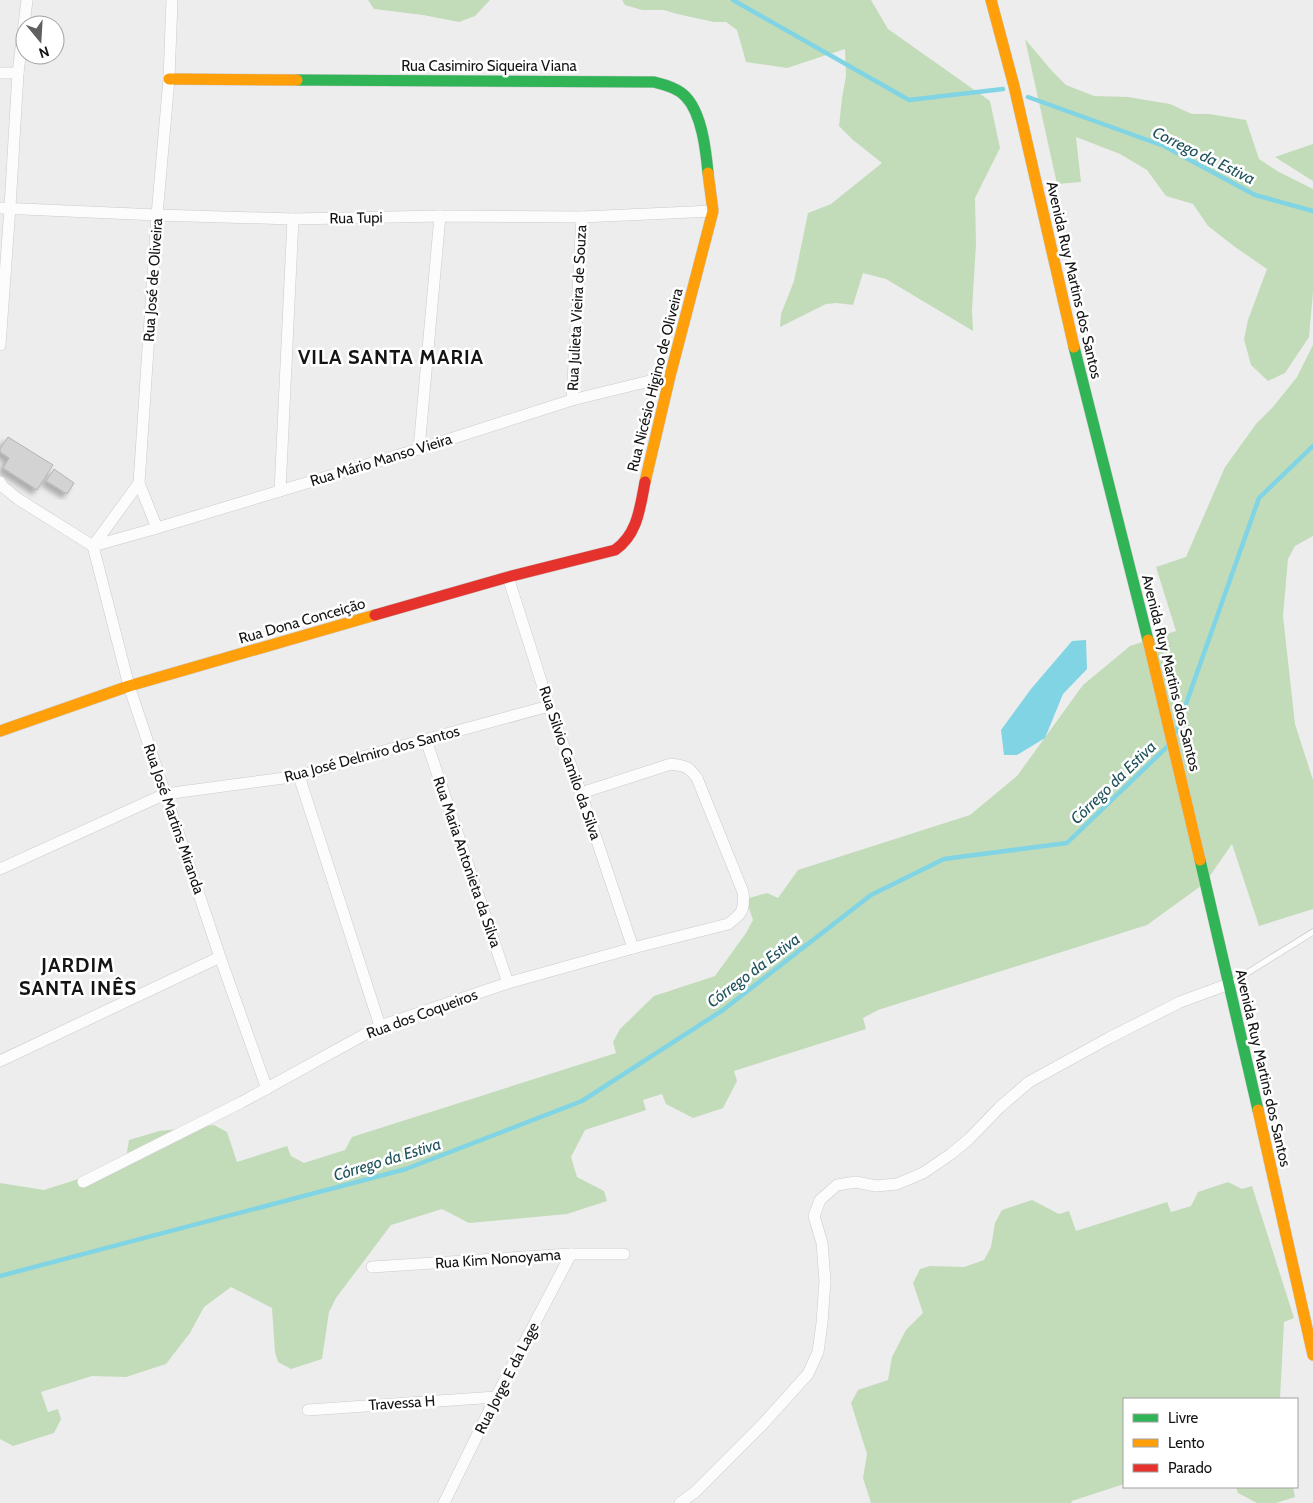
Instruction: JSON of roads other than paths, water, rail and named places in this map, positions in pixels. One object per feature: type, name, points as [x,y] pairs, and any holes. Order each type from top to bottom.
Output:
[{"type":"street","points":[[0,345],[5,208],[27,0]]},
{"type":"street","name":"Rua José de Oliveira","points":[[139,483],[157,215],[170,79],[172,0]]},
{"type":"street","name":"Avenida Ruy Martins dos Santos","points":[[991,0],[1014,86],[1070,333],[1151,652],[1313,1355]]},
{"type":"street","points":[[0,73],[18,73]]},
{"type":"street","name":"Rua Casimiro Siqueira Viana","points":[[170,79],[654,82],[671,87],[686,97],[697,116],[705,146],[713,211]]},
{"type":"street","name":"Rua Tupi","points":[[5,208],[293,219],[440,216],[582,217],[713,211]]},
{"type":"street","name":"Rua Nicésio Higino de Oliveira","points":[[615,550],[625,543],[636,523],[670,376],[713,211]]},
{"type":"street","points":[[419,449],[440,216]]},
{"type":"street","name":"Rua Julieta Vieira de Souza","points":[[572,400],[582,217]]},
{"type":"street","points":[[280,491],[293,219]]},
{"type":"street","name":"Rua Mário Manso Vieira","points":[[93,546],[419,449],[572,400],[670,376]]},
{"type":"street","points":[[0,482],[2,486],[18,499],[93,546],[139,483]]},
{"type":"street","points":[[139,483],[156,528]]},
{"type":"street","name":"Rua José Martins Miranda","points":[[93,546],[129,686],[266,1089]]},
{"type":"street","name":"Rua Dona Conceição","points":[[0,732],[129,686],[508,577],[615,550]]},
{"type":"street","name":"Rua Silvio Camilo da Silva","points":[[508,577],[549,706],[581,793],[633,948]]},
{"type":"street","name":"Rua José Delmiro dos Santos","points":[[0,869],[165,794],[298,776],[549,706]]},
{"type":"street","name":"Rua Maria Antonieta da Silva","points":[[426,740],[508,984]]},
{"type":"street","name":"Rua dos Coqueiros","points":[[83,1182],[266,1089],[380,1026],[508,984],[633,948],[728,924],[742,912],[744,903],[743,892],[697,778],[690,769],[670,764],[581,793]]},
{"type":"street","points":[[298,776],[380,1026]]},
{"type":"street","points":[[0,1062],[220,958]]},
{"type":"street","points":[[680,1503],[695,1492],[761,1426],[808,1374],[818,1352],[825,1281],[822,1243],[814,1216],[820,1200],[837,1185],[856,1182],[876,1186],[897,1184],[923,1173],[969,1139],[1000,1106],[1029,1082],[1171,1006],[1229,984]]},
{"type":"street","name":"Rua Kim Nonoyama","points":[[372,1267],[571,1254],[624,1254]]},
{"type":"street","name":"Rua Jorge E da Lage","points":[[444,1503],[496,1397],[571,1254]]},
{"type":"street","name":"Travessa H","points":[[308,1410],[496,1397]]},
{"type":"lane","points":[[1229,984],[1313,932]]},
{"type":"water","points":[[1086,640],[1087,669],[1063,694],[1045,738],[1017,755],[1004,755],[1001,730],[1031,689],[1072,641]]},
{"type":"waterway","name":"Corrego da Estiva","points":[[733,0],[909,100],[1003,89]]},
{"type":"waterway","name":"Corrego da Estiva","points":[[1028,97],[1164,146],[1255,195],[1313,211]]},
{"type":"waterway","name":"Córrego da Estiva","points":[[1176,732],[1259,498],[1313,446]]},
{"type":"waterway","name":"Córrego da Estiva","points":[[0,1276],[406,1169],[582,1101],[723,1010],[871,895],[944,859],[1067,843],[1169,745]]},
{"type":"district","name":"VILA SANTA MARIA","points":[[391,357]]},
{"type":"district","name":"JARDIM SANTA INÊS","points":[[78,976]]}]
